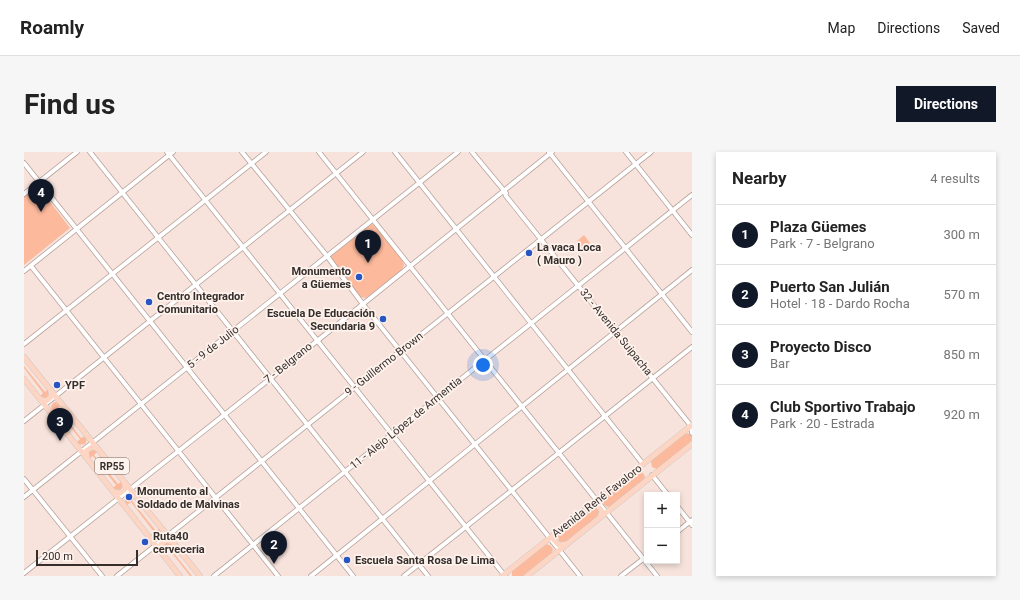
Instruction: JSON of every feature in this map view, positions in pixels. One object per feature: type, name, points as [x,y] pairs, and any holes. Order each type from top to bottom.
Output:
[{"type":"main road","name":"RP55","points":[[24,357],[199,576]]},
{"type":"main road","name":"RP55","points":[[24,379],[180,576]]},
{"type":"main road","points":[[39,399],[46,401],[50,399],[52,397],[51,390]]},
{"type":"main road","name":"Avenida René Favaloro","points":[[503,576],[692,426]]},
{"type":"main road","name":"Avenida René Favaloro","points":[[527,576],[692,444]]},
{"type":"main road","points":[[87,459],[86,451],[88,448],[92,447],[98,450]]},
{"type":"main road","points":[[113,491],[120,494],[125,489],[124,482]]},
{"type":"main road","points":[[590,506],[597,505],[602,510],[600,518]]},
{"type":"main road","points":[[557,532],[554,540],[556,543],[559,545],[567,544]]},
{"type":"main road","points":[[161,552],[161,544],[163,541],[166,540],[173,542]]},
{"type":"street","points":[[24,194],[77,152]]},
{"type":"street","points":[[90,152],[428,576]]},
{"type":"street","points":[[242,152],[327,256],[362,303],[580,576]]},
{"type":"street","points":[[24,344],[266,152]]},
{"type":"street","points":[[319,152],[558,453],[644,556]]},
{"type":"street","points":[[24,421],[363,152]]},
{"type":"street","points":[[395,152],[643,464]]},
{"type":"street","name":"5 - 9 de Julio","points":[[24,497],[458,152]]},
{"type":"street","name":"32 - Avenida Suipacha","points":[[472,152],[692,426]]},
{"type":"street","points":[[550,152],[692,332]]},
{"type":"street","name":"7 - Belgrano","points":[[24,573],[223,414],[271,378],[362,303],[504,191],[550,152]]},
{"type":"street","points":[[626,152],[692,235]]},
{"type":"street","name":"9 - Guillermo Brown","points":[[117,576],[651,152]]},
{"type":"street","points":[[24,271],[123,193],[170,153],[205,200],[466,527],[503,576]]},
{"type":"street","points":[[24,163],[353,576]]},
{"type":"street","name":"11 - Alejo López de Armentia","points":[[214,576],[692,195]]},
{"type":"street","points":[[30,266],[278,576]]},
{"type":"street","points":[[311,576],[383,520],[429,481],[522,408],[568,369],[692,270]]},
{"type":"street","points":[[404,576],[692,347]]},
{"type":"street","points":[[692,426],[692,433]]},
{"type":"street","points":[[652,475],[666,492]]},
{"type":"street","points":[[24,479],[102,576]]},
{"type":"street","points":[[680,509],[691,522],[680,530]]},
{"type":"street","points":[[621,576],[644,558]]},
{"type":"street","points":[[649,564],[657,576]]},
{"type":"street","points":[[24,573],[27,576]]},
{"type":"shaded area","points":[[37,185],[70,228],[24,265],[24,196]]},
{"type":"shaded area","points":[[372,224],[376,226],[402,260],[404,265],[402,270],[366,298],[360,297],[331,261],[330,257]]},
{"type":"shaded area","points":[[584,235],[590,243],[583,250],[576,242]]},
{"type":"shaded area","points":[[24,366],[45,392],[48,389],[50,397],[45,399],[40,396],[43,393]]},
{"type":"shaded area","points":[[54,402],[61,405],[58,408],[81,438],[86,437],[85,444],[77,442],[80,439],[56,409],[53,412],[51,406]]},
{"type":"shaded area","points":[[685,433],[692,436],[692,442],[659,468],[657,469],[652,467],[652,459]]},
{"type":"shaded area","points":[[94,449],[97,452],[94,455],[118,484],[121,482],[123,487],[120,491],[113,488],[116,485],[93,456],[90,458],[88,451]]},
{"type":"shaded area","points":[[637,472],[642,472],[645,476],[644,480],[611,506],[608,507],[604,505],[604,497]]},
{"type":"shaded area","points":[[131,495],[135,498],[132,501],[156,531],[159,529],[160,530],[160,537],[155,538],[151,535],[154,532],[131,502],[127,505],[125,501],[126,497]]},
{"type":"shaded area","points":[[591,508],[597,508],[600,512],[599,516],[566,542],[561,543],[559,541],[559,534]]},
{"type":"shaded area","points":[[164,542],[172,544],[169,547],[192,576],[190,576],[168,548],[163,549]]},
{"type":"shaded area","points":[[545,544],[550,545],[553,549],[552,553],[523,576],[512,576],[512,570]]},
{"type":"place","name":"Club Sportivo Trabajo","points":[[41,212]]},
{"type":"place","name":"La vaca Loca ( Mauro )","points":[[529,253]]},
{"type":"place","name":"Plaza Güemes","points":[[368,263]]},
{"type":"place","name":"Monumento a Güemes","points":[[359,277]]},
{"type":"place","name":"Centro Integrador Comunitario","points":[[149,302]]},
{"type":"place","name":"Escuela De Educación Secundaria 9","points":[[383,319]]},
{"type":"place","name":"YPF","points":[[57,385]]},
{"type":"place","name":"Proyecto Disco","points":[[60,441]]},
{"type":"place","name":"Monumento al Soldado de Malvinas","points":[[129,497]]},
{"type":"place","name":"Ruta40 cerveceria","points":[[145,542]]},
{"type":"place","name":"Escuela Santa Rosa De Lima","points":[[347,560]]},
{"type":"place","name":"Puerto San Julián","points":[[274,564]]}]
